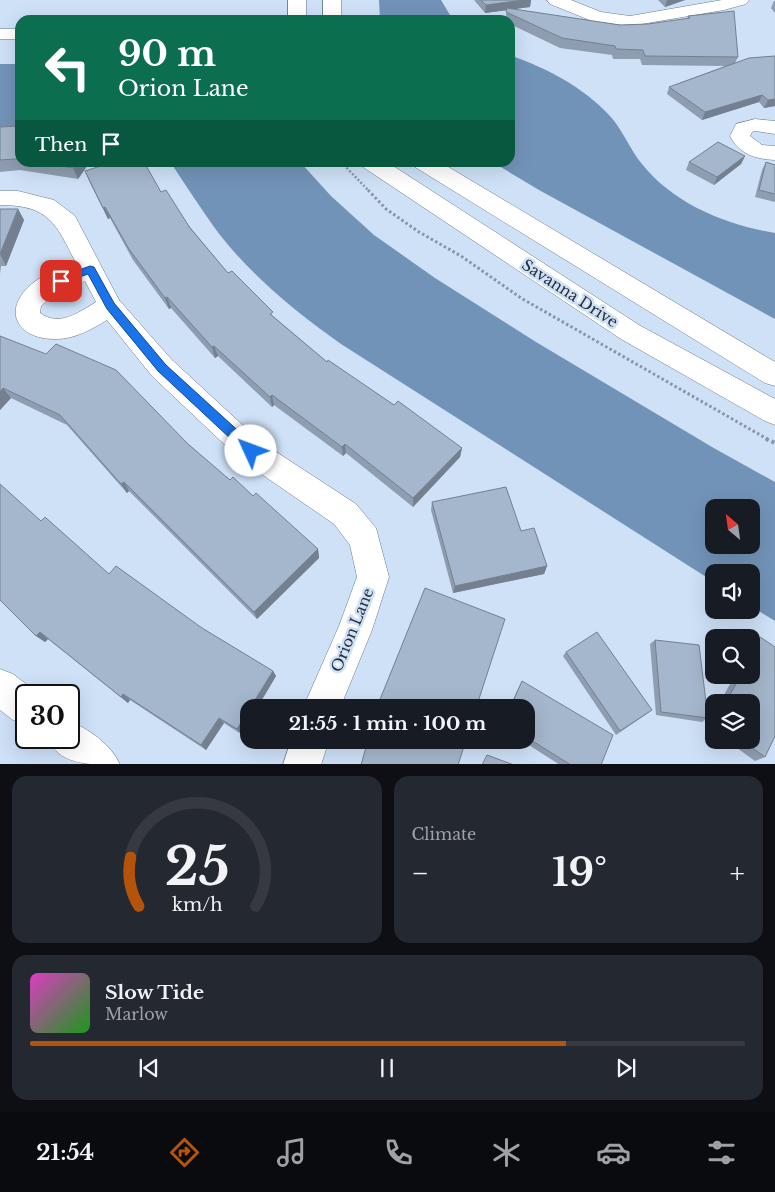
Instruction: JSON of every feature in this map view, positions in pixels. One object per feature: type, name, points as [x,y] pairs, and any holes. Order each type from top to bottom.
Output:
[{"type":"street","points":[[297,0],[297,15]]},
{"type":"street","points":[[332,0],[332,15]]},
{"type":"street","points":[[556,0],[598,17],[630,21],[724,5],[740,0]]},
{"type":"street","points":[[0,34],[15,34]]},
{"type":"street","points":[[775,128],[762,124],[748,126],[743,128],[740,136],[746,145],[752,149],[775,153]]},
{"type":"street","name":"Savanna Drive","points":[[379,167],[630,332],[775,413]]},
{"type":"street","points":[[431,167],[775,375]]},
{"type":"street","name":"Orion Lane","points":[[0,198],[18,198],[46,205],[67,222],[110,306],[162,368],[251,451],[345,514],[365,539],[373,577],[355,630],[325,699]]},
{"type":"street","points":[[90,269],[46,286],[30,302],[27,317],[38,327],[49,331],[72,327],[110,306]]},
{"type":"street","points":[[0,687],[15,699]]},
{"type":"street","points":[[80,748],[101,764]]},
{"type":"street","points":[[302,764],[307,749]]},
{"type":"path","points":[[345,167],[386,209],[419,232],[461,256],[521,298],[741,426],[775,443]]},
{"type":"water","points":[[379,0],[441,0],[450,15],[380,15]]},
{"type":"water","points":[[515,57],[538,66],[564,80],[599,105],[619,127],[642,164],[669,191],[720,218],[775,233],[775,319],[539,190],[501,167],[515,167]]},
{"type":"water","points":[[0,64],[15,64],[15,127],[0,127]]},
{"type":"water","points":[[174,167],[305,167],[331,196],[374,235],[435,278],[536,342],[712,447],[775,482],[775,621],[760,612],[760,564],[705,564],[705,576],[341,344],[289,305],[257,276],[227,244]]},
{"type":"building","points":[[481,0],[524,0],[486,5]]},
{"type":"building","points":[[507,8],[620,25],[648,24],[690,18],[688,16],[734,11],[738,57],[645,56],[643,50],[616,49],[615,46],[562,38],[506,12]]},
{"type":"building","points":[[775,56],[775,99],[768,100],[762,95],[705,112],[669,87],[749,58]]},
{"type":"building","points":[[15,126],[15,159],[0,160],[0,127]]},
{"type":"building","points":[[718,142],[745,156],[717,177],[689,162]]},
{"type":"building","points":[[766,162],[775,165],[775,194],[759,190]]},
{"type":"building","points":[[97,167],[147,167],[161,192],[166,190],[190,228],[228,273],[232,271],[273,312],[270,314],[327,362],[328,360],[394,405],[398,401],[462,448],[413,498],[345,444],[342,447],[272,395],[270,397],[214,346],[212,347],[167,297],[165,298],[129,249],[105,207],[103,208],[85,171]]},
{"type":"building","points":[[0,209],[18,209],[0,254]]},
{"type":"building","points":[[0,336],[46,354],[56,344],[116,370],[188,444],[230,480],[233,477],[253,496],[256,493],[318,549],[254,612],[124,482],[121,484],[60,415],[3,388],[0,392]]},
{"type":"building","points":[[0,484],[41,521],[45,517],[109,574],[116,566],[202,628],[273,671],[256,699],[240,699],[240,724],[237,729],[219,718],[201,745],[123,694],[121,697],[40,632],[36,636],[0,600]]},
{"type":"building","points":[[506,487],[521,531],[534,528],[547,566],[455,586],[432,502]]},
{"type":"building","points":[[425,588],[505,619],[479,699],[380,699]]},
{"type":"building","points":[[597,632],[652,710],[620,731],[566,652]]},
{"type":"building","points":[[760,637],[775,647],[775,736],[765,757],[754,749],[760,749],[760,694],[730,694],[736,684],[760,684]]},
{"type":"building","points":[[655,640],[699,645],[705,694],[705,718],[661,712]]},
{"type":"building","points":[[522,681],[613,735],[601,764],[569,764],[535,743],[535,699],[514,699]]},
{"type":"building","points":[[365,749],[463,749],[458,764],[361,764]]},
{"type":"building","points":[[487,755],[511,764],[482,764]]},
{"type":"route","points":[[61,281],[90,269],[110,306],[162,368],[251,451]]}]
